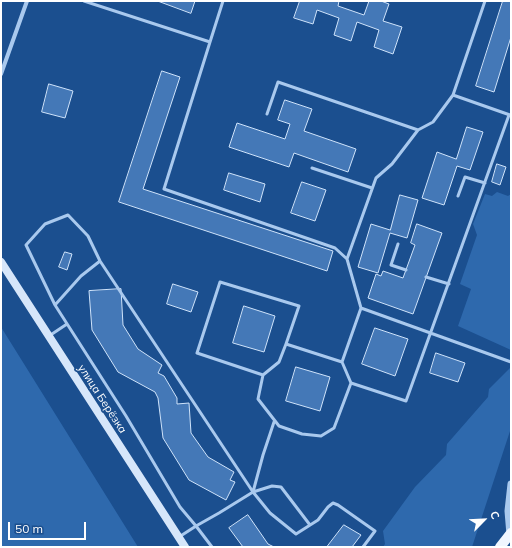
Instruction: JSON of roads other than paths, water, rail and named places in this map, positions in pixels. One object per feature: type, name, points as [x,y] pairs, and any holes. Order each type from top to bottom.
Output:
[{"type":"main road","name":"улица Берёзка","points":[[1,262],[185,547]]},
{"type":"main road","points":[[500,547],[510,534]]},
{"type":"street","points":[[1,74],[27,1]]},
{"type":"street","points":[[510,534],[508,511],[511,484]]},
{"type":"lane","points":[[84,1],[210,42]]},
{"type":"lane","points":[[222,1],[164,189],[335,248],[346,259],[361,308],[342,362],[351,383],[334,428],[321,436],[302,434],[279,426],[274,422],[258,399],[263,375],[279,362],[299,306],[220,282],[197,353],[263,375]]},
{"type":"lane","points":[[346,259],[376,178],[392,164],[418,130],[433,122],[453,95],[485,1]]},
{"type":"lane","points":[[267,114],[278,82],[418,130]]},
{"type":"lane","points":[[351,383],[406,401],[510,115],[453,95]]},
{"type":"lane","points":[[312,168],[372,188]]},
{"type":"lane","points":[[458,196],[464,177],[485,183]]},
{"type":"lane","points":[[212,547],[180,507],[55,305],[26,245],[45,224],[68,216],[88,236],[100,261],[253,492],[270,513],[296,534],[318,520],[333,503],[375,531],[364,547]]},
{"type":"lane","points":[[398,244],[391,265],[406,270]]},
{"type":"lane","points":[[55,305],[81,276],[100,261]]},
{"type":"lane","points":[[426,277],[449,284]]},
{"type":"lane","points":[[361,308],[511,362]]},
{"type":"lane","points":[[49,336],[67,324]]},
{"type":"lane","points":[[286,344],[342,362]]},
{"type":"lane","points":[[253,492],[274,422]]},
{"type":"lane","points":[[179,537],[253,492],[272,486],[281,487],[310,525]]}]
